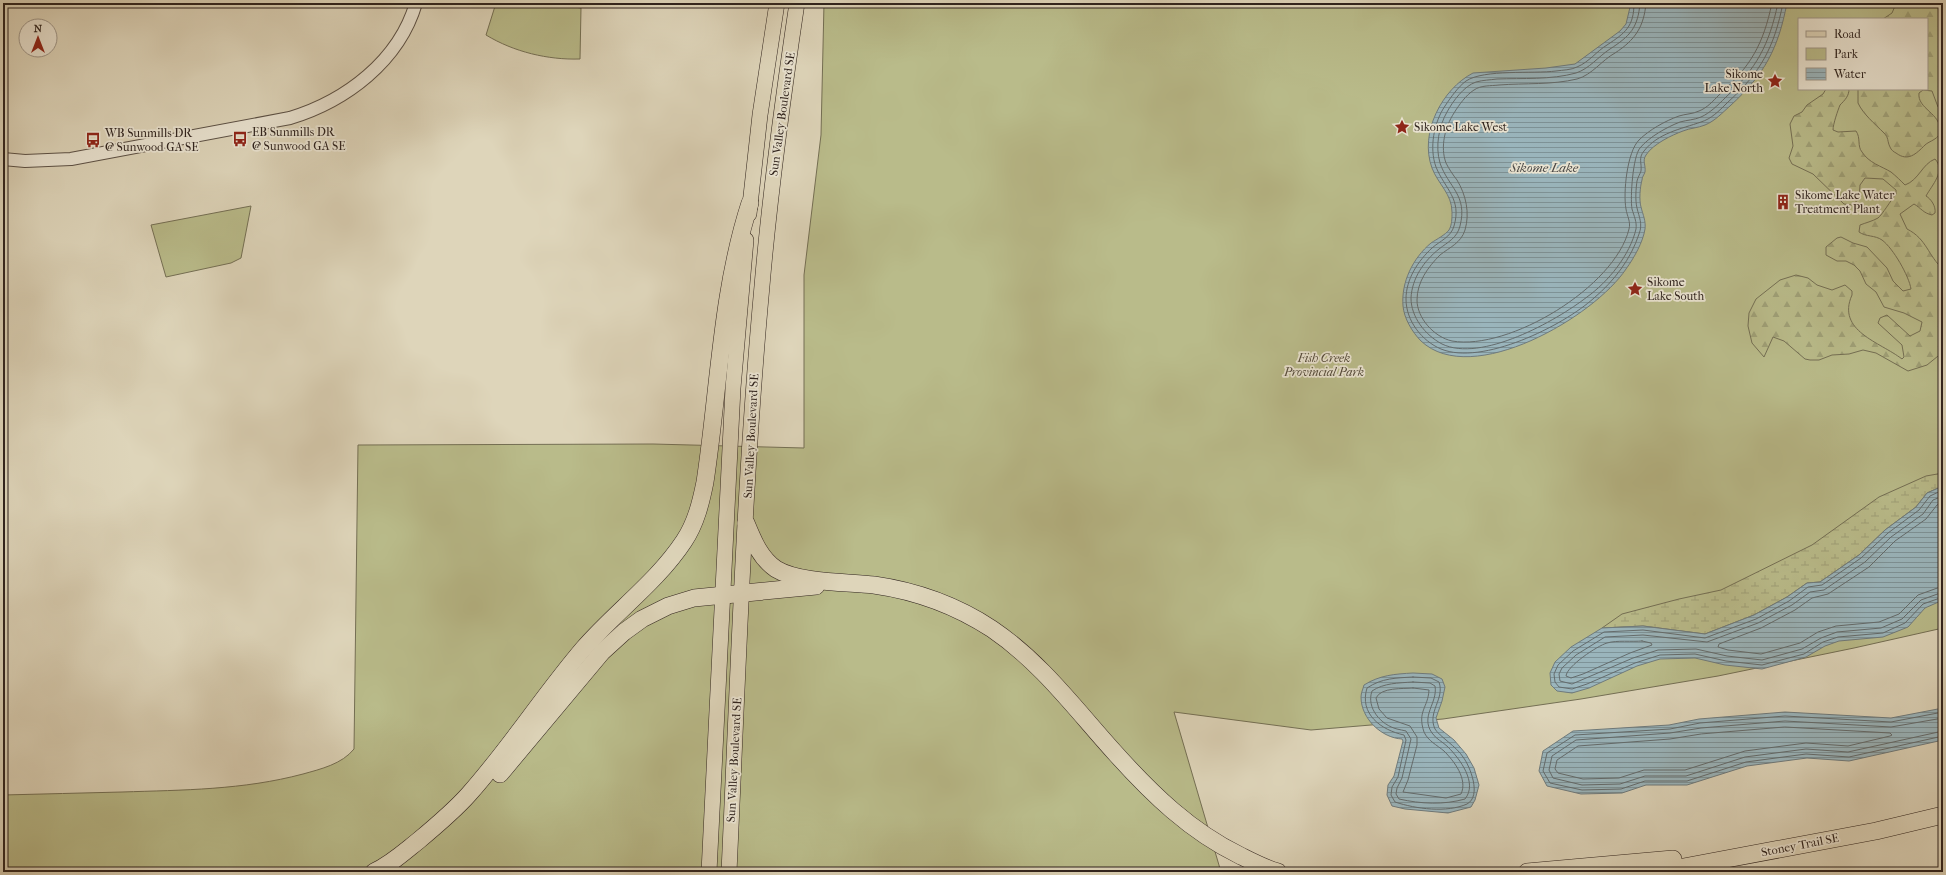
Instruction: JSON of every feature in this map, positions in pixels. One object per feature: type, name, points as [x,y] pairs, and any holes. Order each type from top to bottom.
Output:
[{"type":"highway","points":[[394,861],[441,822],[469,794],[492,767],[574,659],[666,564],[689,533],[700,507],[704,486],[733,274],[740,233],[750,203]]},
{"type":"highway","points":[[746,522],[759,552],[768,563],[778,570],[797,576],[892,588],[932,599],[966,614],[1000,634],[1021,651],[1053,681],[1115,753],[1182,819],[1203,835],[1225,848],[1278,872]]},
{"type":"highway","points":[[374,872],[394,861],[441,830],[480,796],[595,661],[624,632],[647,617],[672,604],[694,598],[854,584]]},
{"type":"highway","name":"Stoney Trail SE","points":[[1657,872],[1789,848],[1943,815]]},
{"type":"highway","points":[[1527,872],[1789,848]]},
{"type":"main road","name":"Sun Valley Boulevard SE","points":[[708,872],[733,388],[750,203],[760,115],[777,3]]},
{"type":"main road","name":"Sun Valley Boulevard SE","points":[[729,872],[742,593],[754,391],[765,252],[776,154],[797,3]]},
{"type":"street","points":[[3,159],[26,161],[71,160],[290,118],[308,113],[352,89],[373,72],[390,52],[400,37],[416,3]]},
{"type":"green space","points":[[496,3],[549,3],[581,8],[580,59],[556,58],[532,54],[508,46],[486,35]]},
{"type":"green space","name":"Fish Creek Provincial Park","points":[[824,3],[1943,3],[1943,628],[1718,676],[1581,699],[1443,719],[1311,730],[1174,712],[1221,872],[3,872],[3,795],[190,790],[258,783],[324,768],[344,759],[354,749],[358,445],[653,444],[804,448],[804,275],[821,135]]},
{"type":"green space","points":[[1895,3],[1943,3],[1943,111],[1938,107],[1932,91],[1923,90],[1928,90],[1928,18],[1884,18],[1892,13]]},
{"type":"green space","points":[[1825,90],[1849,90],[1845,100],[1840,105],[1833,130],[1838,132],[1856,131],[1859,145],[1865,156],[1872,162],[1891,172],[1905,185],[1914,180],[1931,161],[1935,159],[1938,164],[1939,173],[1926,196],[1933,203],[1935,213],[1932,215],[1924,212],[1914,204],[1900,214],[1907,229],[1919,238],[1943,269],[1943,352],[1927,365],[1908,371],[1876,353],[1863,350],[1849,354],[1832,355],[1819,360],[1810,360],[1805,359],[1784,341],[1773,337],[1764,357],[1752,343],[1748,326],[1749,313],[1756,299],[1780,280],[1796,275],[1808,278],[1817,285],[1832,290],[1845,285],[1852,291],[1849,307],[1850,318],[1855,327],[1872,341],[1902,359],[1904,357],[1902,345],[1878,323],[1880,318],[1887,315],[1910,336],[1920,331],[1922,322],[1904,313],[1884,307],[1876,292],[1866,284],[1860,271],[1854,265],[1846,261],[1837,261],[1826,255],[1826,247],[1837,238],[1841,237],[1853,243],[1867,247],[1887,268],[1893,281],[1903,291],[1911,289],[1910,283],[1900,263],[1891,249],[1879,238],[1859,232],[1860,225],[1880,216],[1896,194],[1896,190],[1883,179],[1865,178],[1860,185],[1859,199],[1852,205],[1844,204],[1813,174],[1792,164],[1789,158],[1793,146],[1790,124],[1794,116],[1802,112],[1807,105],[1823,94]]},
{"type":"green space","points":[[1858,90],[1923,90],[1919,93],[1919,98],[1937,120],[1940,134],[1912,156],[1900,156],[1892,150],[1886,135],[1866,115],[1858,103]]},
{"type":"green space","points":[[251,206],[241,258],[231,263],[166,277],[151,225]]},
{"type":"green space","points":[[1943,473],[1943,486],[1927,493],[1916,507],[1885,530],[1859,555],[1820,582],[1807,583],[1787,597],[1754,615],[1705,634],[1643,626],[1602,628],[1622,614],[1721,590],[1812,545],[1879,497],[1926,476]]},
{"type":"water","name":"Sikome Lake","points":[[1631,3],[1787,3],[1779,34],[1768,60],[1752,83],[1742,94],[1709,123],[1668,137],[1653,147],[1646,155],[1644,159],[1645,172],[1642,179],[1640,194],[1640,204],[1645,223],[1644,234],[1632,260],[1610,288],[1588,307],[1561,325],[1531,341],[1500,352],[1470,357],[1443,354],[1421,341],[1407,320],[1403,306],[1406,279],[1414,263],[1431,243],[1449,230],[1451,224],[1452,212],[1450,200],[1432,168],[1429,155],[1431,127],[1436,113],[1452,90],[1462,80],[1473,73],[1546,68],[1575,64],[1620,31],[1626,24]]},
{"type":"water","points":[[1943,486],[1943,600],[1925,608],[1908,627],[1883,637],[1839,641],[1825,646],[1806,657],[1762,669],[1725,665],[1695,658],[1660,659],[1637,666],[1589,688],[1572,693],[1557,691],[1551,685],[1550,673],[1555,662],[1571,647],[1602,628],[1643,626],[1705,634],[1754,615],[1787,597],[1807,583],[1820,582],[1859,555],[1885,530],[1916,507],[1927,493]]},
{"type":"water","points":[[1413,673],[1432,674],[1442,679],[1445,687],[1436,718],[1439,728],[1454,740],[1466,754],[1474,768],[1479,785],[1475,800],[1471,807],[1448,813],[1405,809],[1392,806],[1387,795],[1388,785],[1394,776],[1403,741],[1402,739],[1387,735],[1374,726],[1365,713],[1362,705],[1361,694],[1364,685],[1376,679]]},
{"type":"water","points":[[1943,708],[1943,740],[1849,761],[1807,758],[1747,766],[1687,785],[1646,785],[1622,793],[1581,794],[1547,786],[1539,771],[1543,751],[1573,731],[1669,725],[1699,719],[1785,712],[1891,718]]},
{"type":"place","name":"Sikome Lake North","points":[[1775,81]]},
{"type":"place","name":"Sikome Lake West","points":[[1402,127]]},
{"type":"place","name":"EB Sunmills DR @ Sunwood GA SE","points":[[240,139]]},
{"type":"place","name":"WB Sunmills DR @ Sunwood GA SE","points":[[93,140]]},
{"type":"place","name":"Sikome Lake Water Treatment Plant","points":[[1783,202]]},
{"type":"place","name":"Sikome Lake South","points":[[1635,289]]}]
